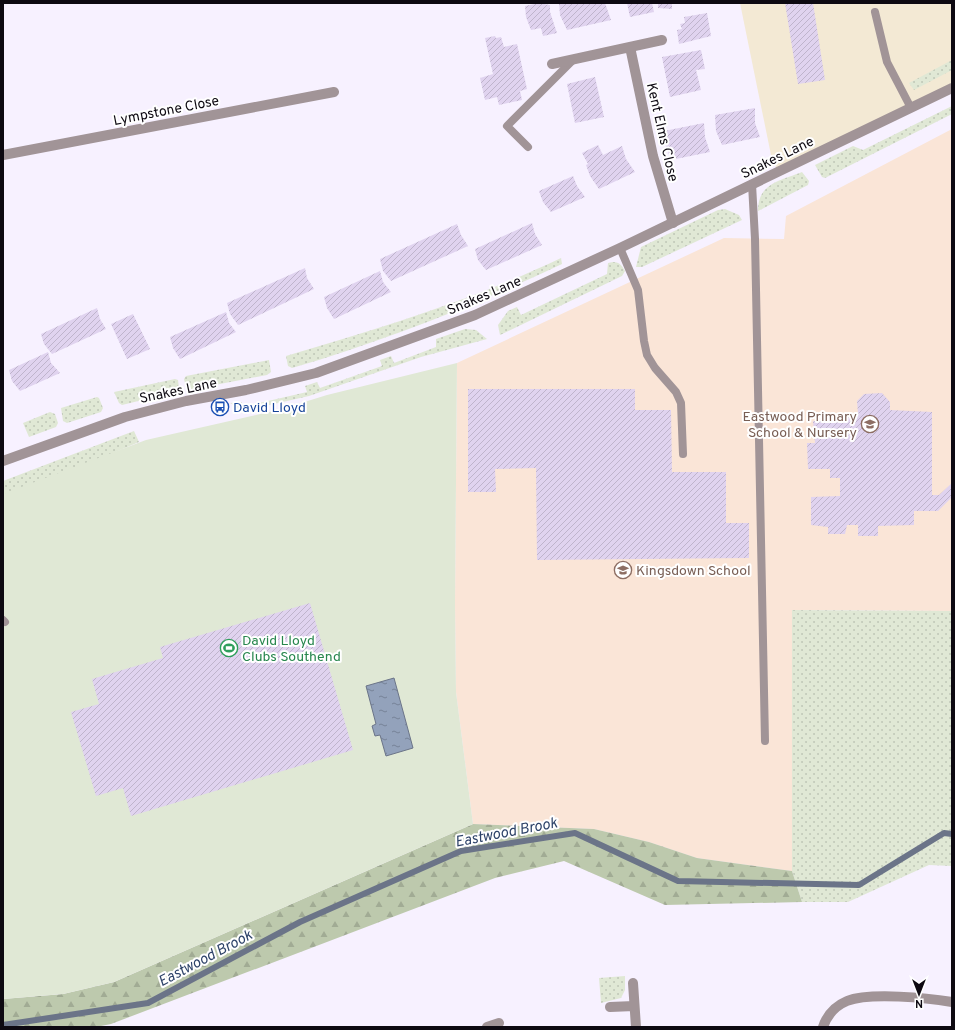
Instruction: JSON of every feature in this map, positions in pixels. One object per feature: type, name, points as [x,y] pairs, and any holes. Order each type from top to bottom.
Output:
[{"type":"street","points":[[552,64],[662,40]]},
{"type":"street","name":"Kent Elms Close","points":[[630,47],[653,156],[673,223]]},
{"type":"street","name":"Snakes Lane","points":[[3,461],[125,417],[186,401],[280,382],[316,373],[482,312],[673,223],[952,88]]},
{"type":"street","name":"Lympstone Close","points":[[3,155],[334,92]]},
{"type":"street","points":[[632,983],[636,1027]]},
{"type":"street","points":[[823,1027],[827,1017],[836,1007],[848,1001],[863,998],[904,997],[952,1002]]},
{"type":"street","points":[[610,1007],[634,1006]]},
{"type":"street","points":[[487,1027],[499,1023]]},
{"type":"lane","points":[[875,12],[887,62],[911,108]]},
{"type":"lane","points":[[528,147],[507,126],[574,59]]},
{"type":"lane","points":[[752,184],[755,247],[765,741]]},
{"type":"lane","points":[[620,248],[638,290],[647,355],[676,392],[681,403],[683,454]]},
{"type":"shaded area","points":[[740,3],[952,3],[952,88],[778,172],[771,155]]},
{"type":"shaded area","name":"Kingsdown School","points":[[952,129],[952,611],[792,610],[792,871],[697,858],[649,842],[594,829],[473,824],[456,692],[455,604],[457,363],[724,238],[784,239],[786,216]]},
{"type":"green space","points":[[952,60],[952,70],[914,90],[909,83]]},
{"type":"green space","points":[[952,106],[952,114],[825,178],[822,177],[815,165],[853,146],[863,150]]},
{"type":"green space","points":[[802,172],[809,181],[808,185],[758,211],[759,202],[766,189],[778,181]]},
{"type":"green space","points":[[725,209],[739,215],[742,220],[642,267],[636,267],[641,247],[718,210]]},
{"type":"green space","points":[[561,258],[562,264],[463,308],[361,346],[292,368],[288,366],[286,356],[391,324],[460,300]]},
{"type":"green space","points":[[613,262],[623,267],[625,271],[622,276],[500,335],[498,325],[508,311],[517,307],[521,315],[607,274],[608,263]]},
{"type":"green space","points":[[465,329],[476,330],[487,339],[421,357],[309,396],[238,412],[237,407],[230,403],[242,402],[242,407],[307,392],[305,386],[317,382],[320,388],[382,366],[380,360],[391,356],[394,363],[436,347],[436,339]]},
{"type":"green space","points":[[269,360],[271,372],[267,375],[189,390],[186,387],[184,379],[186,376]]},
{"type":"green space","name":"David Lloyd Clubs Southend","points":[[457,363],[455,604],[456,692],[473,824],[114,982],[63,994],[3,999],[3,494],[146,440],[282,409],[327,395]]},
{"type":"green space","points":[[175,379],[178,380],[179,388],[175,392],[122,405],[119,403],[114,392]]},
{"type":"green space","points":[[97,397],[99,398],[103,408],[101,412],[67,423],[63,421],[61,408]]},
{"type":"green space","points":[[50,412],[55,414],[58,423],[56,427],[29,437],[23,423]]},
{"type":"green space","points":[[134,431],[139,442],[3,500],[3,481]]},
{"type":"green space","points":[[792,610],[952,611],[952,866],[929,865],[848,902],[802,902],[792,871]]},
{"type":"green space","points":[[473,824],[594,829],[649,842],[697,858],[792,871],[802,902],[665,905],[564,861],[495,878],[111,1024],[96,1027],[3,1027],[3,999],[63,994],[114,982]]},
{"type":"green space","points":[[625,976],[625,990],[621,998],[601,1003],[599,978]]},
{"type":"water","points":[[394,678],[413,748],[386,756],[380,735],[375,736],[372,726],[376,724],[366,686]]},
{"type":"building","points":[[539,3],[550,5],[550,12],[557,33],[543,36],[541,28],[531,30],[526,17],[525,6]]},
{"type":"building","points":[[559,3],[605,3],[611,20],[567,30],[560,15]]},
{"type":"building","points":[[627,3],[652,3],[654,12],[630,17]]},
{"type":"building","points":[[658,3],[672,3],[672,9],[658,8]]},
{"type":"building","points":[[785,3],[813,3],[825,80],[798,84]]},
{"type":"building","points":[[707,13],[711,36],[679,44],[677,30],[682,29],[680,24],[685,23],[684,17]]},
{"type":"building","points":[[495,36],[496,38],[501,37],[504,47],[517,44],[527,89],[520,91],[522,100],[499,105],[497,97],[485,100],[480,78],[493,74],[485,38]]},
{"type":"building","points":[[701,50],[705,69],[696,70],[701,90],[670,97],[662,57]]},
{"type":"building","points":[[595,77],[604,117],[575,123],[567,84]]},
{"type":"building","points":[[755,108],[755,123],[760,137],[722,145],[716,131],[715,115]]},
{"type":"building","points":[[704,123],[705,137],[710,152],[671,160],[666,146],[664,131]]},
{"type":"building","points":[[598,145],[603,155],[622,146],[626,159],[635,172],[599,189],[590,176],[586,165],[588,164],[582,153]]},
{"type":"building","points":[[573,176],[577,186],[585,197],[551,212],[543,202],[539,191]]},
{"type":"building","points":[[532,223],[535,234],[542,245],[486,270],[478,260],[475,249]]},
{"type":"building","points":[[457,224],[461,235],[468,246],[391,281],[383,271],[380,259]]},
{"type":"building","points":[[305,268],[307,278],[314,289],[238,325],[230,314],[227,303]]},
{"type":"building","points":[[380,271],[383,282],[391,292],[334,319],[327,308],[324,297]]},
{"type":"building","points":[[97,308],[100,319],[106,329],[52,354],[44,344],[41,334]]},
{"type":"building","points":[[226,312],[229,323],[236,332],[180,359],[173,348],[170,337]]},
{"type":"building","points":[[133,314],[150,349],[127,359],[111,324]]},
{"type":"building","points":[[48,352],[51,363],[60,373],[20,391],[12,381],[9,370]]},
{"type":"building","points":[[468,389],[635,389],[635,410],[671,410],[672,472],[726,472],[726,523],[749,523],[749,558],[537,560],[536,468],[495,469],[496,492],[468,492]]},
{"type":"building","points":[[882,393],[890,402],[890,410],[932,412],[932,495],[939,495],[952,483],[952,497],[938,511],[914,511],[914,525],[878,526],[878,536],[858,536],[858,525],[847,525],[845,534],[828,534],[828,527],[811,525],[811,497],[840,496],[840,478],[830,478],[830,469],[808,469],[807,443],[815,443],[813,421],[834,421],[833,414],[858,414],[857,401],[864,394]]},
{"type":"building","points":[[310,603],[353,750],[131,816],[123,788],[96,796],[71,712],[99,704],[92,679],[163,658],[160,647]]},
{"type":"waterway","name":"Eastwood Brook","points":[[3,1025],[148,1003],[300,922],[461,851],[575,833],[678,881],[859,885],[944,833],[952,834]]},
{"type":"place","name":"David Lloyd","points":[[220,407]]},
{"type":"place","name":"Eastwood Primary School & Nursery","points":[[870,424]]},
{"type":"place","name":"Kingsdown School","points":[[623,570]]},
{"type":"place","name":"David Lloyd Clubs Southend","points":[[229,648]]}]
